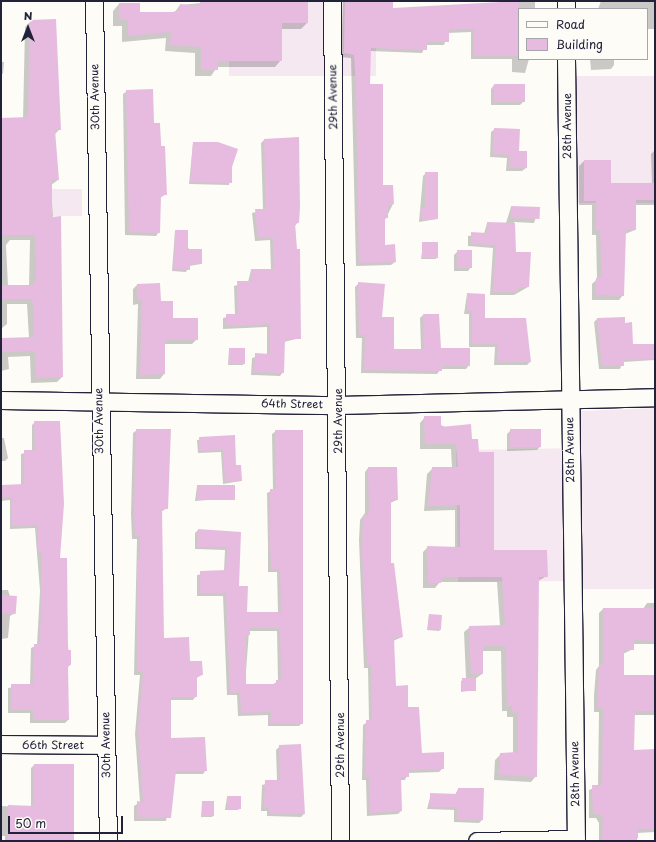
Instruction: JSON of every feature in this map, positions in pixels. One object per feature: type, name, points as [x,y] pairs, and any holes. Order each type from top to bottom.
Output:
[{"type":"street","name":"30th Avenue","points":[[94,1],[98,400],[108,841]]},
{"type":"street","name":"29th Avenue","points":[[332,1],[338,405],[340,841]]},
{"type":"street","name":"28th Avenue","points":[[566,60],[569,398],[576,840]]},
{"type":"street","name":"64th Street","points":[[1,400],[98,400],[338,405],[655,397]]},
{"type":"street","name":"66th Street","points":[[1,744],[106,745]]},
{"type":"street","points":[[477,841],[576,840]]},
{"type":"shaded area","points":[[229,1],[376,1],[376,76],[229,76]]},
{"type":"shaded area","points":[[574,76],[655,76],[655,203],[574,203]]},
{"type":"shaded area","points":[[1,189],[82,189],[82,216],[1,216]]},
{"type":"shaded area","points":[[655,408],[655,589],[583,589],[582,581],[458,582],[456,450],[580,448],[581,411]]},
{"type":"building","points":[[308,1],[308,23],[282,23],[282,61],[218,61],[218,70],[201,70],[201,47],[170,45],[171,32],[128,36],[128,20],[119,20],[119,3],[140,3],[140,12],[173,12],[179,10],[180,4],[200,6],[200,2]]},
{"type":"building","points":[[345,1],[393,1],[393,8],[519,1],[518,56],[474,56],[474,29],[449,29],[449,42],[427,42],[427,50],[371,48],[370,84],[383,84],[383,185],[393,185],[394,204],[388,205],[388,218],[385,218],[385,245],[395,244],[396,262],[359,263],[356,84],[354,55],[344,53]]},
{"type":"building","points":[[56,19],[61,130],[55,130],[59,180],[52,180],[52,217],[61,216],[63,377],[36,378],[35,351],[2,352],[2,338],[34,337],[34,311],[32,299],[1,299],[1,285],[34,285],[36,275],[35,235],[1,235],[1,118],[28,117],[30,20]]},
{"type":"building","points":[[494,84],[525,84],[525,102],[494,102]]},
{"type":"building","points":[[153,89],[154,123],[160,123],[161,146],[165,146],[167,195],[161,195],[160,233],[129,232],[126,90]]},
{"type":"building","points":[[494,128],[520,129],[519,151],[527,151],[527,168],[509,168],[510,155],[493,154]]},
{"type":"building","points":[[299,137],[300,207],[299,223],[295,223],[297,249],[300,249],[301,339],[285,339],[284,373],[254,372],[255,353],[270,354],[270,324],[226,326],[226,314],[238,314],[237,281],[251,281],[251,269],[274,269],[273,237],[258,238],[255,209],[266,209],[264,139]]},
{"type":"building","points":[[193,142],[218,142],[238,149],[232,167],[232,183],[190,182]]},
{"type":"building","points":[[584,160],[611,160],[611,183],[655,183],[655,200],[636,200],[636,230],[626,230],[624,296],[596,295],[596,278],[602,278],[600,230],[596,230],[596,201],[584,201]]},
{"type":"building","points":[[425,172],[438,172],[438,219],[422,220],[421,208],[425,208]]},
{"type":"building","points":[[511,206],[540,207],[540,219],[511,218]]},
{"type":"building","points":[[487,222],[515,223],[516,252],[531,252],[529,287],[518,287],[518,292],[493,292],[496,245],[471,244],[471,232],[487,233]]},
{"type":"building","points":[[175,230],[188,230],[188,249],[202,249],[202,264],[190,264],[190,270],[174,269]]},
{"type":"building","points":[[422,242],[438,242],[438,258],[422,258]]},
{"type":"building","points":[[457,250],[472,250],[472,268],[457,268]]},
{"type":"building","points":[[358,282],[385,284],[382,317],[394,317],[394,349],[424,349],[423,314],[439,314],[441,348],[470,348],[470,366],[442,366],[442,371],[364,370],[365,335],[359,335]]},
{"type":"building","points":[[160,283],[161,301],[173,301],[173,318],[198,318],[198,340],[165,340],[165,374],[140,375],[142,300],[137,300],[137,284]]},
{"type":"building","points":[[467,293],[485,294],[485,318],[526,318],[531,362],[497,362],[498,344],[472,344],[472,311],[467,311]]},
{"type":"building","points":[[625,317],[625,323],[632,322],[633,344],[655,344],[655,359],[624,360],[624,366],[602,366],[597,318]]},
{"type":"building","points":[[229,348],[245,348],[245,364],[229,364]]},
{"type":"building","points":[[424,416],[441,416],[441,427],[471,424],[472,439],[478,439],[479,452],[494,452],[494,550],[547,550],[548,577],[539,577],[537,777],[499,775],[500,753],[518,752],[518,712],[512,712],[512,706],[507,706],[506,646],[483,646],[483,674],[471,674],[469,626],[505,625],[502,577],[441,577],[441,583],[428,583],[427,546],[460,547],[460,505],[428,506],[432,467],[458,467],[456,444],[425,444]]},
{"type":"building","points":[[34,421],[60,421],[64,504],[60,558],[67,558],[68,650],[71,650],[71,665],[68,665],[69,720],[33,720],[33,710],[11,710],[11,684],[33,684],[34,644],[40,644],[42,552],[38,552],[38,525],[12,526],[12,497],[1,498],[1,485],[24,484],[24,450],[35,450]]},
{"type":"building","points":[[136,429],[171,429],[168,509],[162,509],[164,638],[189,637],[190,661],[202,661],[203,675],[197,675],[197,697],[171,697],[171,738],[205,737],[207,771],[176,771],[171,818],[137,818],[137,801],[143,802],[138,730],[143,672],[137,672],[137,560],[140,560],[140,536],[135,536],[134,510]]},
{"type":"building","points":[[510,429],[541,429],[541,447],[510,447]]},
{"type":"building","points":[[275,430],[303,430],[303,724],[270,723],[271,712],[241,713],[240,692],[230,693],[226,593],[200,593],[200,571],[226,570],[227,547],[197,547],[198,529],[241,532],[239,586],[248,586],[247,612],[281,612],[280,569],[271,569],[270,489],[276,489]],"holes":[[[250,628],[280,628],[281,680],[276,680],[276,684],[246,684],[246,635],[250,635]]]},
{"type":"building","points":[[235,435],[236,465],[241,465],[242,481],[225,482],[223,450],[200,451],[199,437]]},
{"type":"building","points":[[368,467],[397,467],[398,500],[391,500],[391,563],[394,563],[403,637],[394,638],[396,686],[408,685],[408,707],[419,707],[422,753],[444,752],[444,769],[409,770],[409,777],[401,777],[402,811],[370,813],[369,777],[365,777],[366,720],[372,720],[371,665],[367,665],[362,552],[363,515],[368,515],[369,509]]},
{"type":"building","points":[[197,485],[235,485],[235,500],[197,500]]},
{"type":"building","points":[[1,595],[17,596],[16,614],[1,613]]},
{"type":"building","points":[[603,608],[655,608],[655,641],[634,640],[634,650],[624,650],[624,675],[655,675],[655,711],[635,711],[634,750],[655,749],[655,829],[638,829],[638,838],[633,841],[602,841],[603,819],[600,814],[593,814],[592,785],[602,785],[603,708],[598,708],[598,691],[599,665],[603,665]]},
{"type":"building","points":[[429,614],[442,615],[441,630],[428,629]]},
{"type":"building","points":[[462,678],[476,678],[476,691],[462,691]]},
{"type":"building","points":[[301,744],[305,814],[270,813],[270,808],[264,808],[265,780],[280,780],[279,745]]},
{"type":"building","points":[[34,764],[74,764],[74,840],[8,841],[8,805],[34,806]]},
{"type":"building","points":[[458,788],[484,788],[483,820],[457,820],[457,807],[430,807],[430,793],[458,794]]},
{"type":"building","points":[[227,796],[241,796],[241,809],[227,809]]},
{"type":"building","points":[[202,801],[214,801],[214,816],[202,816]]}]
